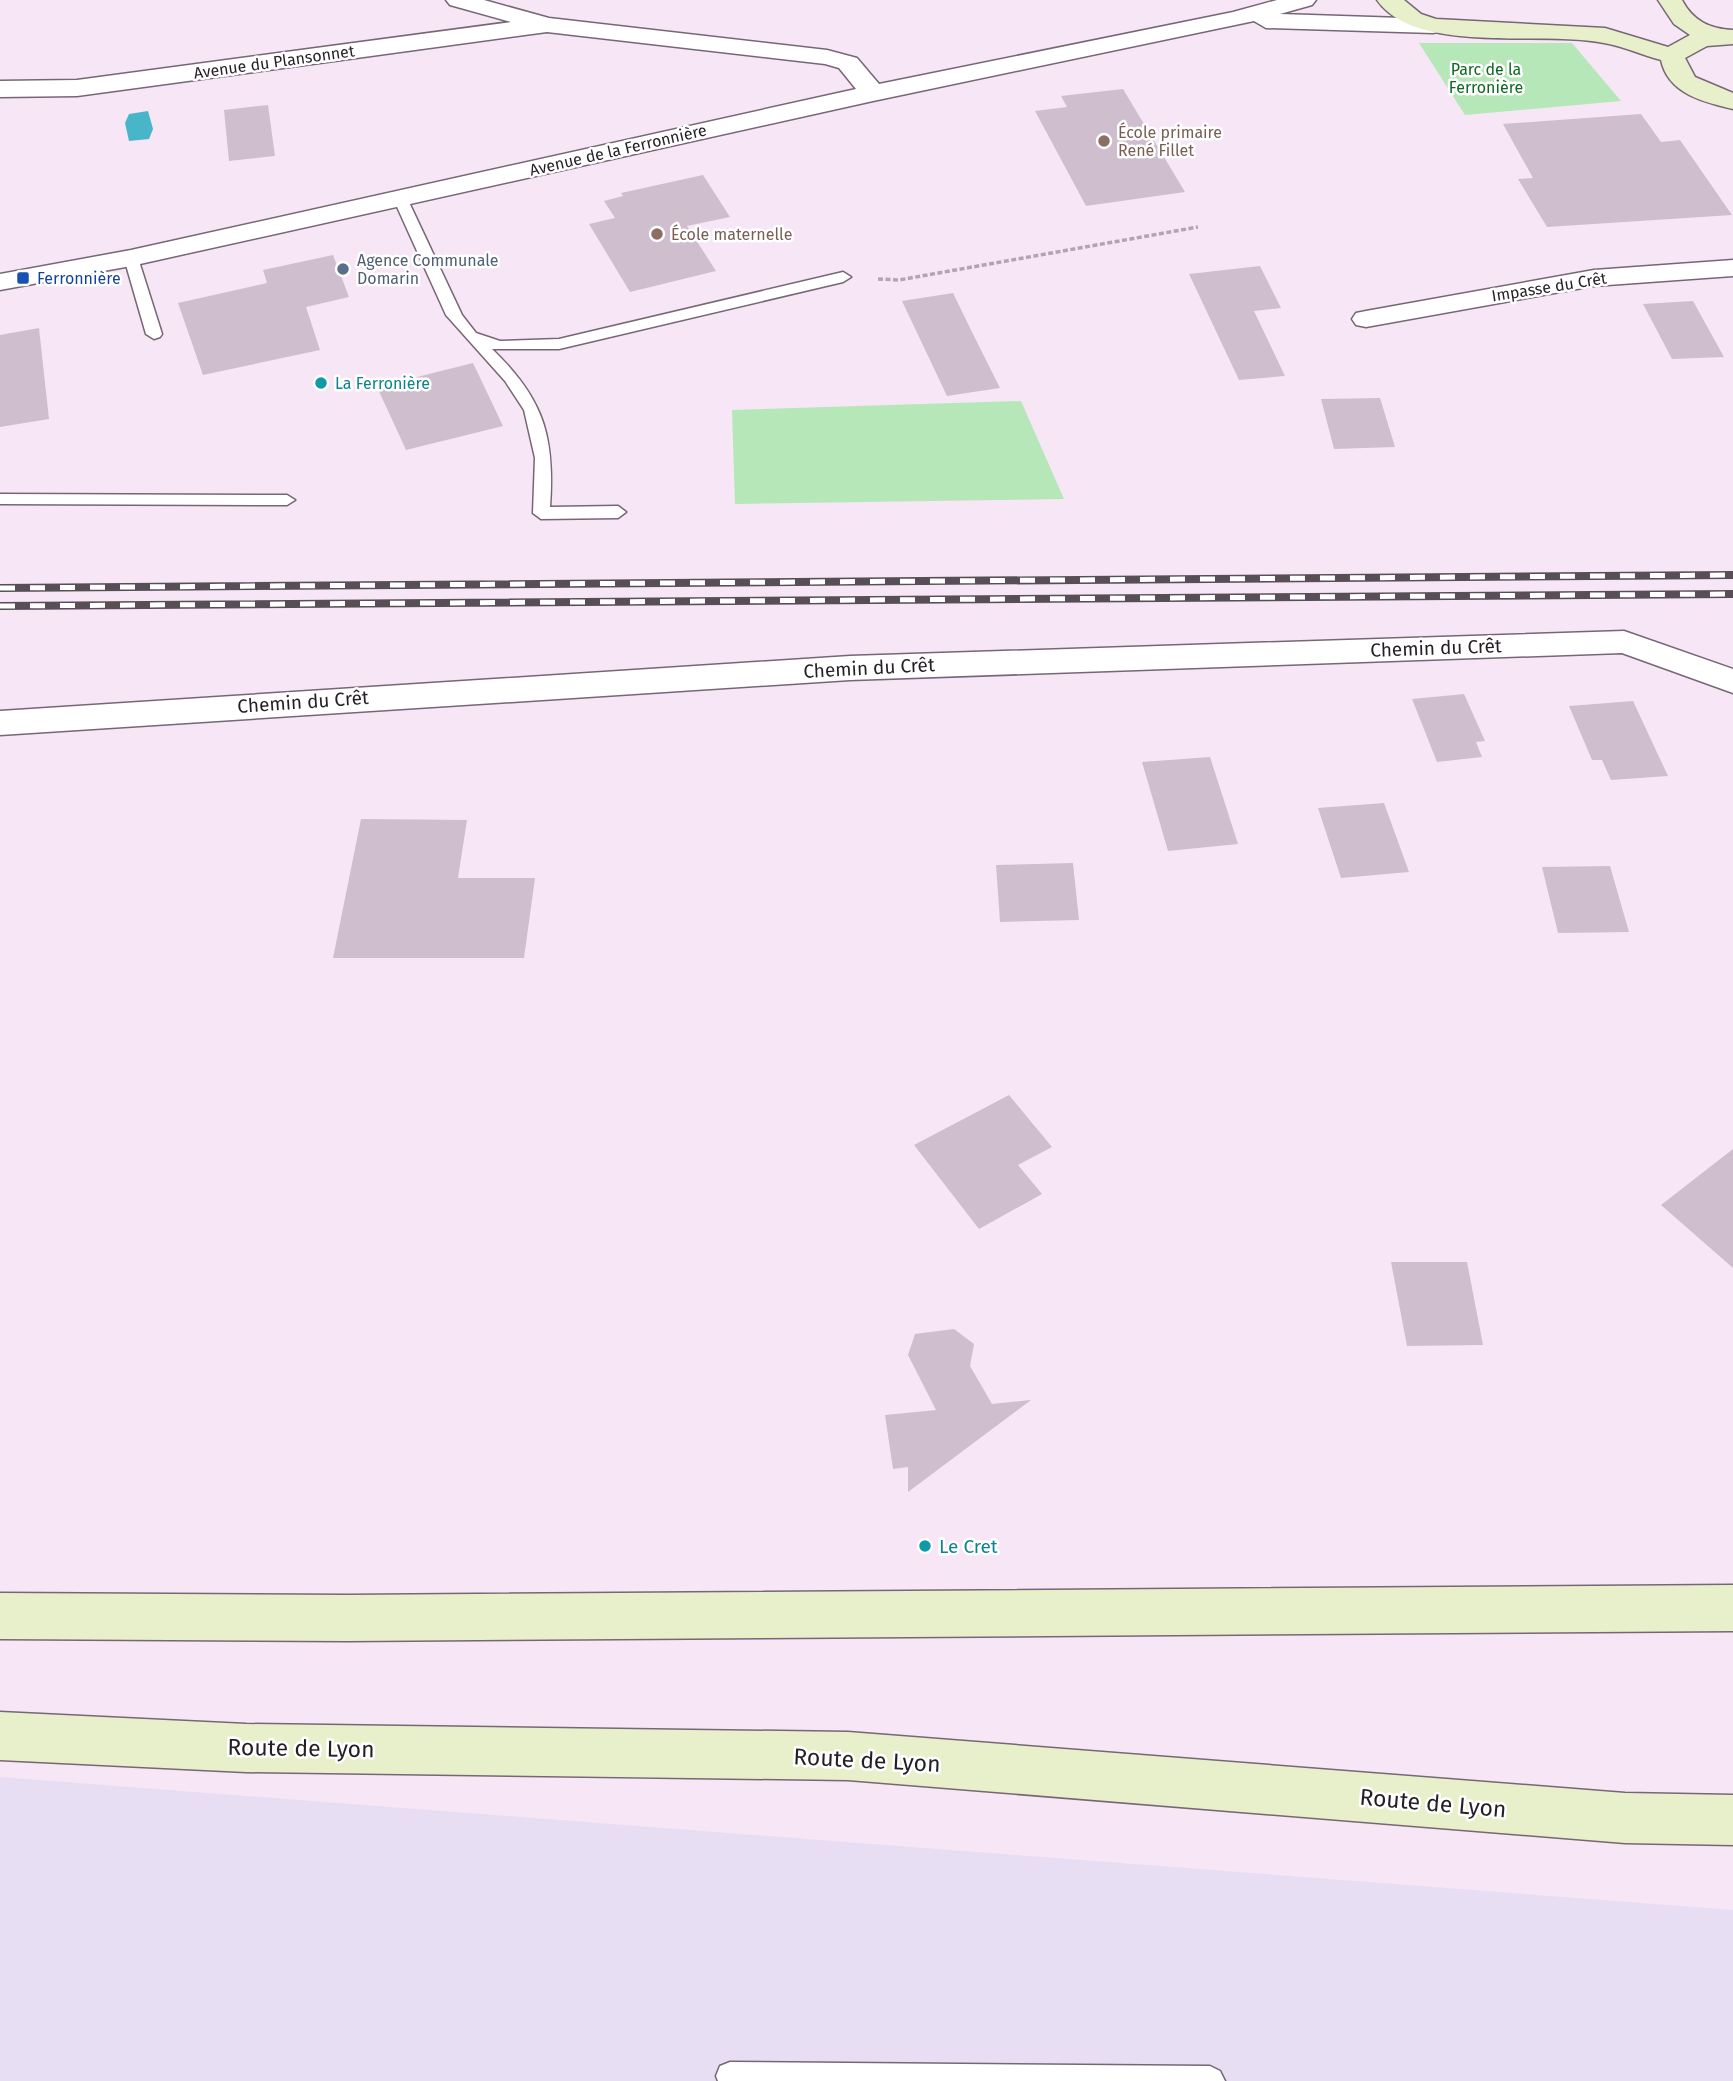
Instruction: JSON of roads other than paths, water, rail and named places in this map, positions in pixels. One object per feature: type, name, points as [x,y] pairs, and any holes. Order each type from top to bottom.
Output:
[{"type":"main road","name":"Avenue de la Ferronnière","points":[[1389,0],[1412,19],[1433,26],[1605,35],[1672,57]]},
{"type":"main road","points":[[1605,35],[1658,30],[1674,8],[1692,29],[1724,37]]},
{"type":"main road","points":[[1724,37],[1686,42],[1672,57],[1673,70],[1686,83],[1707,95],[1733,101]]},
{"type":"main road","points":[[0,1616],[347,1618],[1733,1608]]},
{"type":"main road","name":"Route de Lyon","points":[[0,1736],[260,1748],[848,1756],[1625,1818],[1733,1820]]},
{"type":"street","name":"Avenue du Plansonnet","points":[[458,0],[547,25],[827,57],[848,63],[873,93]]},
{"type":"street","name":"Avenue de la Ferronnière","points":[[0,282],[131,258],[873,93],[1236,19],[1304,0]]},
{"type":"street","name":"Avenue de la Ferronnière","points":[[1236,19],[1433,26]]},
{"type":"street","name":"Avenue du Plansonnet","points":[[0,89],[77,88],[547,25]]},
{"type":"street","name":"Impasse du Crêt","points":[[1366,319],[1594,278],[1733,268]]},
{"type":"street","name":"Chemin du Crêt","points":[[0,723],[850,668],[1624,642],[1733,681]]},
{"type":"lane","points":[[400,198],[453,313],[468,335],[512,378],[541,427],[545,462],[541,513],[618,512]]},
{"type":"lane","points":[[131,258],[155,334]]},
{"type":"lane","points":[[468,335],[499,346],[559,344],[844,277]]},
{"type":"lane","points":[[0,499],[287,500]]},
{"type":"lane","points":[[730,2076],[1210,2081]]},
{"type":"water","points":[[148,111],[153,129],[149,139],[129,141],[125,123],[129,114]]},
{"type":"railway","points":[[0,588],[1733,575]]},
{"type":"railway","points":[[0,606],[1733,594]]},
{"type":"place","name":"École primaire René Fillet","points":[[1104,141]]},
{"type":"place","name":"École maternelle","points":[[657,234]]},
{"type":"place","name":"Agence Communale Domarin","points":[[343,269]]},
{"type":"place","name":"Ferronnière","points":[[23,278]]},
{"type":"place","name":"La Ferronière","points":[[321,383]]},
{"type":"place","name":"Le Cret","points":[[925,1546]]},
{"type":"park label","name":"Parc de la Ferronière","points":[[1486,78]]}]
